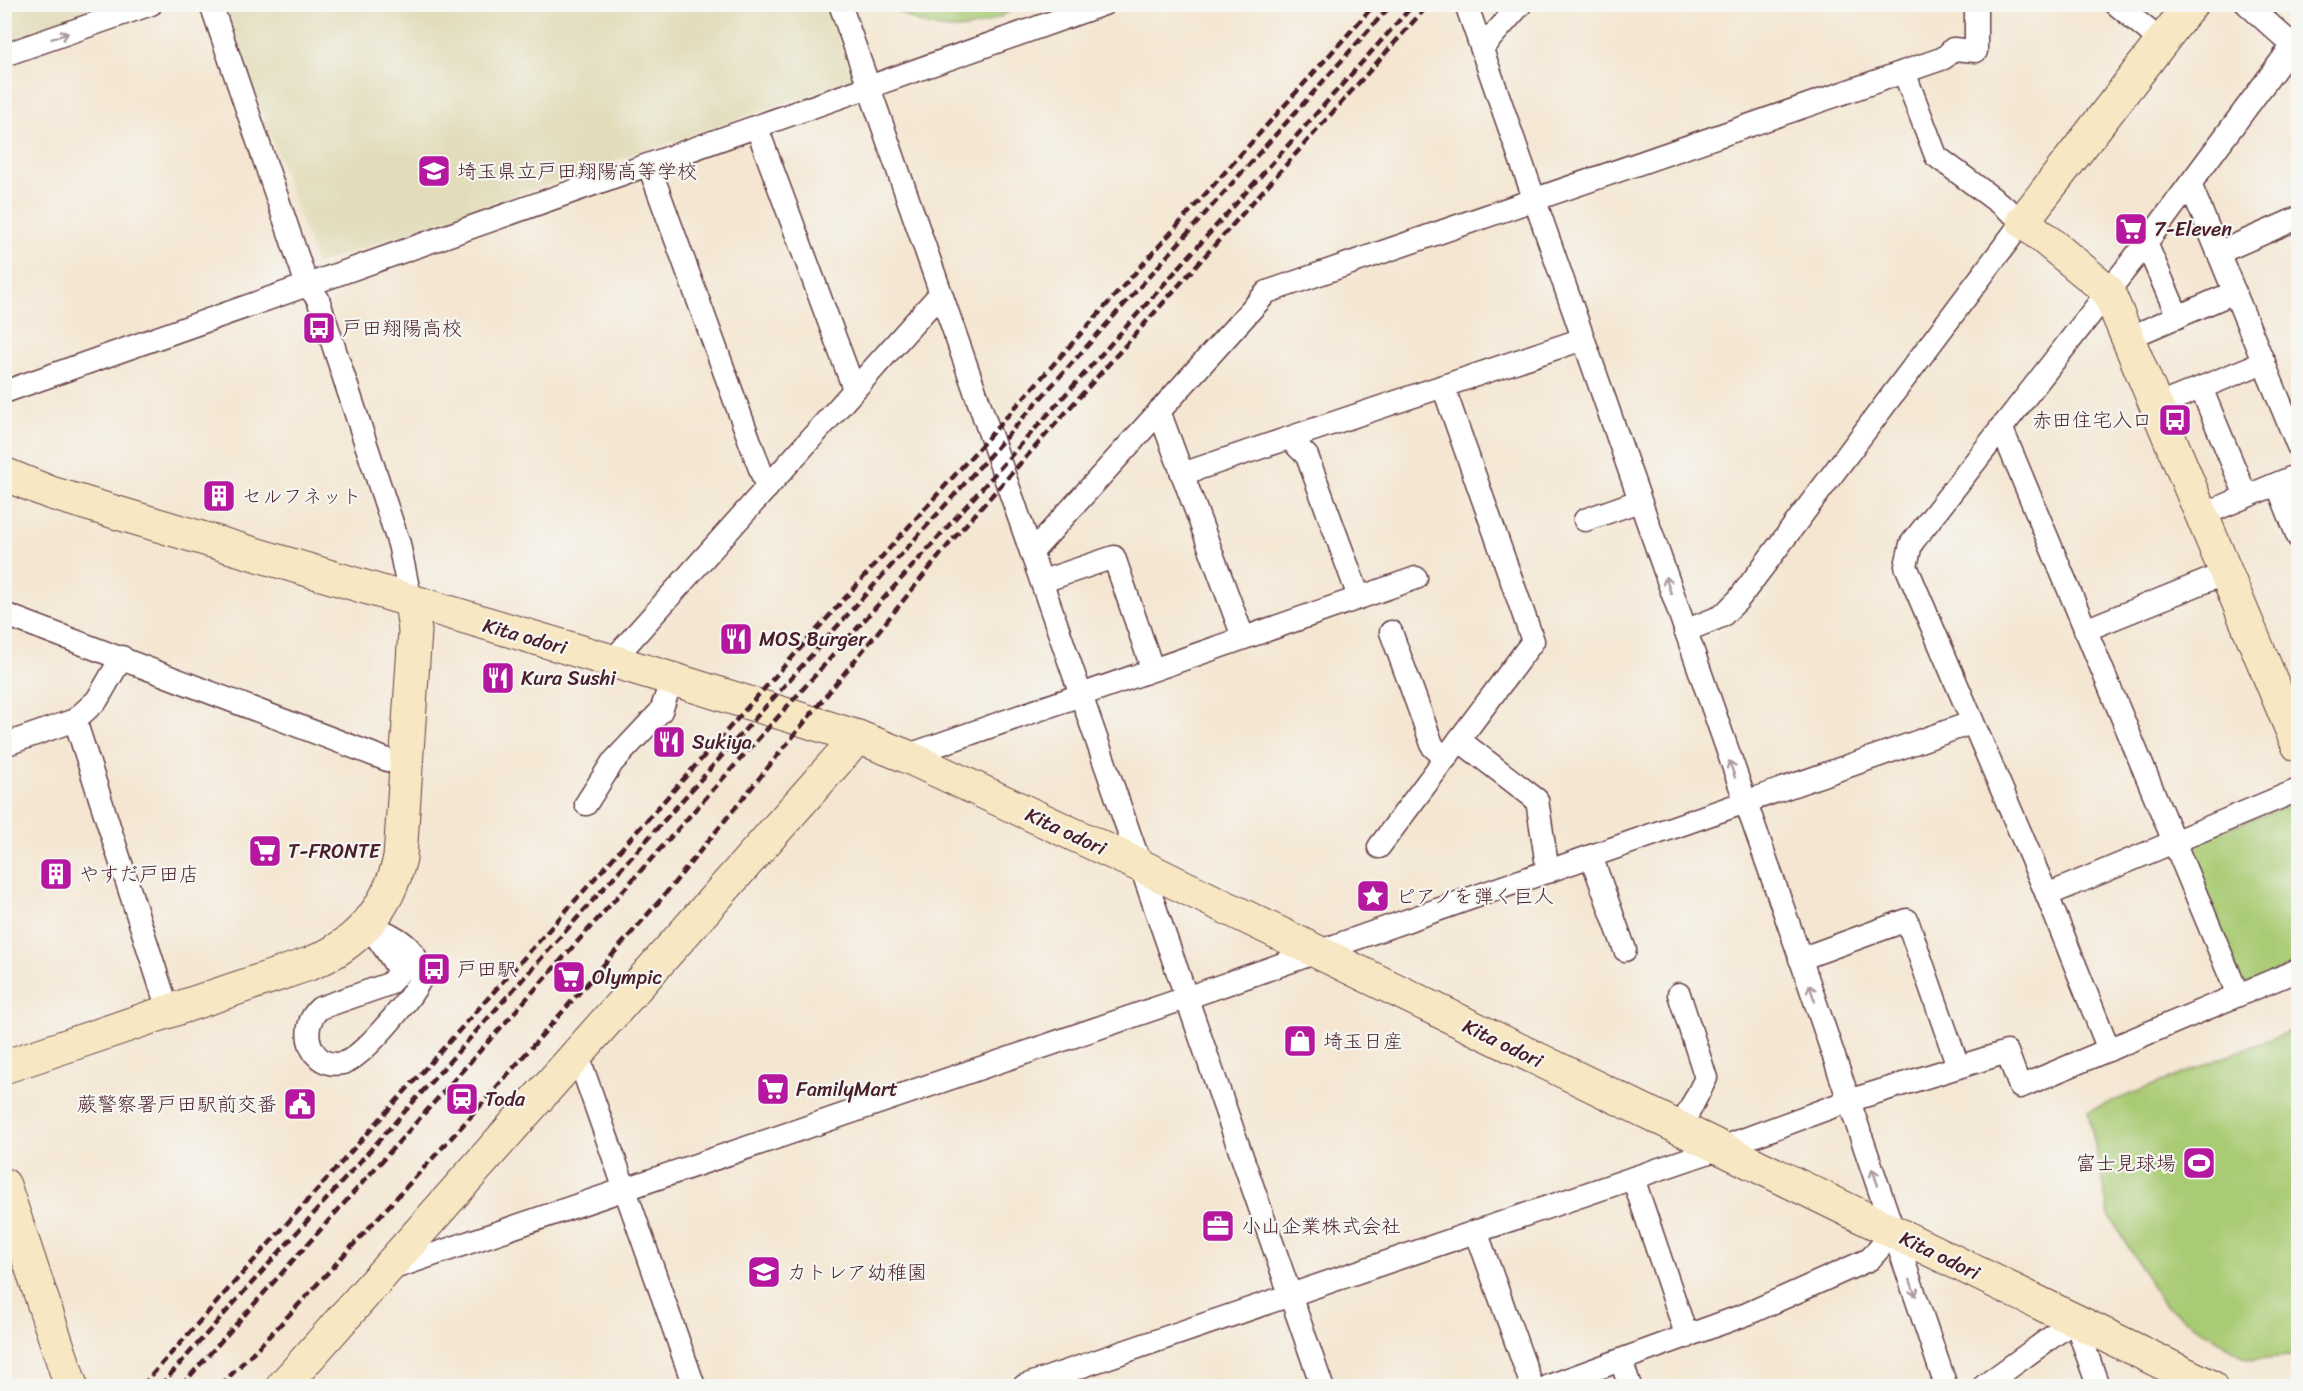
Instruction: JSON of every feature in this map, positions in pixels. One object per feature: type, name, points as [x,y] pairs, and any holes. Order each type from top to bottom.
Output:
[{"type":"street","points":[[4,55],[151,4]]},
{"type":"street","points":[[4,1067],[328,957],[369,925],[383,903],[396,874],[415,631],[411,602],[396,533],[318,299],[307,285],[211,4]]},
{"type":"street","points":[[840,4],[940,294],[1033,551],[1322,1386]]},
{"type":"street","points":[[4,392],[870,89],[1104,4]]},
{"type":"street","points":[[1466,4],[1800,959],[1946,1386]]},
{"type":"street","points":[[1482,48],[1521,4]]},
{"type":"street","points":[[1033,551],[1267,292],[1944,58],[1953,49],[1976,51],[1976,4]]},
{"type":"street","points":[[2116,4],[2161,41]]},
{"type":"street","points":[[1684,632],[1722,616],[1738,600],[2023,221],[2191,4]]},
{"type":"street","points":[[2109,1050],[2047,895],[1971,723],[1906,566],[1911,544],[2296,47],[2247,4]]},
{"type":"street","points":[[1904,72],[1936,156],[2023,221],[2108,291],[2297,737]]},
{"type":"street","points":[[757,128],[854,389]]},
{"type":"street","points":[[649,166],[767,488]]},
{"type":"street","points":[[2190,184],[2298,446]]},
{"type":"street","points":[[2218,253],[2298,218]]},
{"type":"street","points":[[2146,243],[2178,317]]},
{"type":"street","points":[[2128,338],[2235,292]]},
{"type":"street","points":[[612,661],[940,294]]},
{"type":"street","points":[[1182,474],[1583,339]]},
{"type":"street","points":[[2156,406],[2264,362]]},
{"type":"street","points":[[1379,847],[1533,641],[1443,386]]},
{"type":"street","points":[[2201,388],[2246,496]]},
{"type":"street","points":[[1159,411],[1243,637]]},
{"type":"street","points":[[2001,427],[2238,995]]},
{"type":"street","points":[[1289,438],[1307,456],[1359,597]]},
{"type":"street","name":"Kita odori","points":[[4,474],[51,493],[672,679],[858,737],[906,756],[1141,866],[2210,1386]]},
{"type":"street","points":[[2202,515],[2298,475]]},
{"type":"street","points":[[2277,484],[2298,537]]},
{"type":"street","points":[[1586,520],[1639,501]]},
{"type":"street","points":[[1043,581],[1114,557],[1152,668]]},
{"type":"street","points":[[2085,630],[2226,573]]},
{"type":"street","points":[[906,756],[1152,668],[1416,578]]},
{"type":"street","points":[[4,614],[406,767]]},
{"type":"street","points":[[1391,632],[1432,747],[1452,749],[1537,800],[1548,872]]},
{"type":"street","points":[[4,745],[75,720],[97,700],[122,657]]},
{"type":"street","points":[[586,804],[612,763],[661,711],[672,679]]},
{"type":"street","points":[[75,720],[168,1010]]},
{"type":"street","points":[[384,1271],[1186,998],[1971,723]]},
{"type":"street","points":[[283,1386],[858,737]]},
{"type":"street","points":[[2047,895],[2298,789]]},
{"type":"street","points":[[1591,856],[1625,950]]},
{"type":"street","points":[[1800,959],[1907,920],[1958,1066]]},
{"type":"street","points":[[369,925],[395,934],[416,955],[420,969],[419,982],[361,1053],[343,1063],[322,1060],[309,1044],[308,1023],[313,1013],[320,1008],[389,984],[398,974],[397,964],[382,948],[369,925]]},
{"type":"street","points":[[1024,1386],[1721,1148],[1848,1101],[1958,1066],[2007,1052],[2020,1087],[2298,970]]},
{"type":"street","points":[[1679,994],[1706,1078],[1680,1129]]},
{"type":"street","points":[[577,1053],[694,1386]]},
{"type":"street","points":[[1633,1178],[1687,1337]]},
{"type":"street","points":[[4,1185],[71,1386]]},
{"type":"street","points":[[1476,1231],[1532,1386]]},
{"type":"street","points":[[1549,1386],[1747,1314],[1870,1259],[1894,1232]]},
{"type":"street","points":[[1984,1386],[2074,1320],[2098,1386]]},
{"type":"street","points":[[1621,1361],[1630,1386]]},
{"type":"shaded area","points":[[4,5],[102,5],[102,8],[5,42]]},
{"type":"shaded area","name":"埼玉県立戸田翔陽高等学校","points":[[230,5],[827,5],[854,79],[316,264],[227,10]]},
{"type":"green space","points":[[890,5],[957,7],[1019,5],[987,23],[954,29],[938,28],[922,23]]},
{"type":"green space","points":[[2298,802],[2298,963],[2243,986],[2187,843]]},
{"type":"green space","name":"富士見球場","points":[[2298,1028],[2298,1355],[2248,1360],[2164,1305],[2109,1215],[2088,1111]]},
{"type":"railway","points":[[142,1386],[1375,4]]},
{"type":"railway","points":[[160,1386],[1392,4]]},
{"type":"railway","points":[[181,1386],[1414,4]]},
{"type":"railway","points":[[220,1386],[278,1327],[474,1113],[662,898],[954,538],[1429,4]]},
{"type":"place","name":"埼玉県立戸田翔陽高等学校","points":[[434,171]]},
{"type":"place","name":"7-Eleven","points":[[2131,229]]},
{"type":"place","name":"戸田翔陽高校","points":[[319,328]]},
{"type":"place","name":"赤田住宅入口","points":[[2175,420]]},
{"type":"place","name":"セルフネット","points":[[219,496]]},
{"type":"place","name":"MOS Burger","points":[[736,639]]},
{"type":"place","name":"Kura Sushi","points":[[498,678]]},
{"type":"place","name":"Sukiya","points":[[669,742]]},
{"type":"place","name":"T-FRONTE","points":[[265,851]]},
{"type":"place","name":"やすだ戸田店","points":[[56,874]]},
{"type":"place","name":"ピアノを弾く巨人","points":[[1373,896]]},
{"type":"place","name":"戸田駅","points":[[434,969]]},
{"type":"place","name":"Olympic","points":[[569,977]]},
{"type":"place","name":"埼玉日産","points":[[1300,1041]]},
{"type":"place","name":"FamilyMart","points":[[773,1089]]},
{"type":"place","name":"Toda","points":[[462,1099]]},
{"type":"place","name":"蕨警察署戸田駅前交番","points":[[300,1104]]},
{"type":"place","name":"富士見球場","points":[[2199,1163]]},
{"type":"place","name":"小山企業株式会社","points":[[1218,1226]]},
{"type":"place","name":"カトレア幼稚園","points":[[764,1272]]}]
